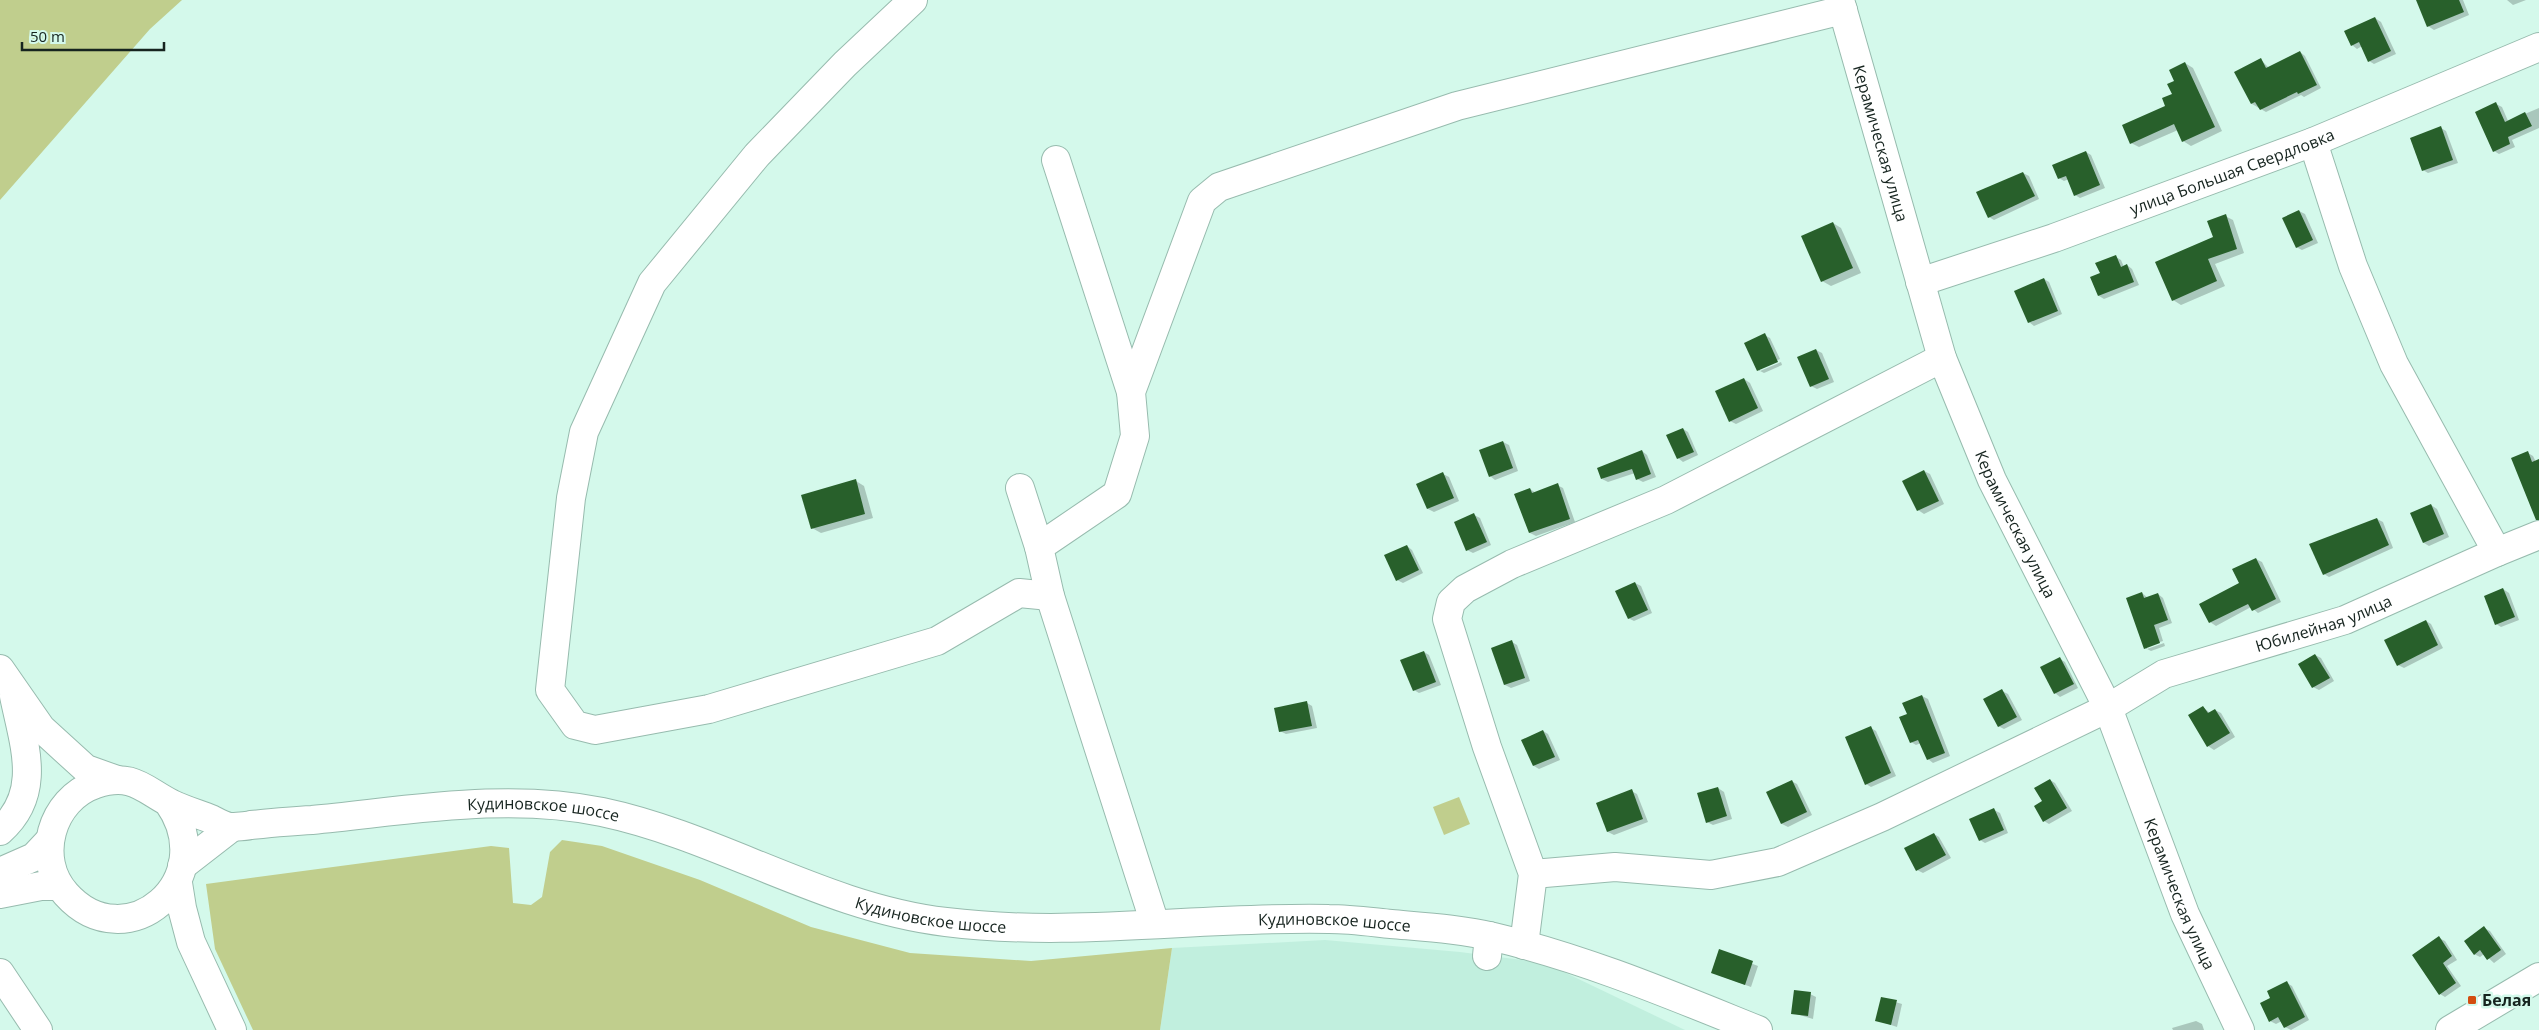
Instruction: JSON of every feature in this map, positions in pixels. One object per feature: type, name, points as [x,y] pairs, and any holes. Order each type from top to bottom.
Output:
[{"type":"main road","points":[[913,0],[844,64],[757,155],[652,283],[584,432],[570,498],[550,690],[575,725],[595,730],[709,709],[937,641],[1019,593],[1050,596]]},
{"type":"main road","points":[[1131,392],[1202,201],[1219,187],[1456,106],[1842,5]]},
{"type":"main road","name":"Керамическая улица","points":[[1842,5],[1942,358],[1992,480],[2108,708],[2185,914],[2240,1030]]},
{"type":"main road","name":"улица Большая Свердловка","points":[[1920,282],[2054,238],[2313,142],[2539,47]]},
{"type":"main road","points":[[2313,142],[2353,266],[2394,364],[2496,552]]},
{"type":"main road","points":[[1039,547],[1117,494],[1135,436],[1131,392],[1056,160]]},
{"type":"main road","points":[[1524,945],[1533,874],[1487,747],[1447,619],[1451,602],[1465,589],[1512,564],[1666,500],[1942,358]]},
{"type":"main road","points":[[1020,488],[1039,547],[1050,596],[1155,924]]},
{"type":"main road","name":"Юбилейная улица","points":[[1533,874],[1615,867],[1711,875],[1778,862],[1882,817],[2108,708],[2164,674],[2345,620],[2496,552],[2539,535]]},
{"type":"main road","points":[[6,678],[41,728],[86,769],[117,780]]},
{"type":"main road","points":[[0,831],[13,819],[25,798],[27,765],[6,678]]},
{"type":"main road","name":"Кудиновское шоссе","points":[[168,802],[179,818],[185,836],[180,874],[169,896],[157,906],[128,918],[96,915],[82,908],[59,886],[50,864],[49,841],[55,822],[65,805],[80,792],[97,783],[117,780],[136,783],[153,790],[168,802],[232,828],[447,807],[524,803],[549,804],[602,812],[646,824],[708,844],[848,901],[894,914],[945,922],[1025,929],[1334,919],[1426,927],[1488,946],[1524,945],[1642,982],[1711,1021],[1758,1030]]},
{"type":"main road","name":"Кудиновское шоссе","points":[[180,874],[232,828]]},
{"type":"main road","name":"Кудиновское шоссе","points":[[0,872],[34,857],[49,841]]},
{"type":"main road","points":[[180,874],[182,908],[191,942],[232,1030]]},
{"type":"main road","points":[[0,894],[41,886],[59,886]]},
{"type":"main road","points":[[0,973],[38,1030]]},
{"type":"main road","points":[[2450,1030],[2539,977]]},
{"type":"shaded area","points":[[1325,940],[1460,952],[1545,963],[1685,1030],[1160,1030],[1172,948]]},
{"type":"green space","points":[[0,0],[182,0],[150,29],[0,200]]},
{"type":"green space","points":[[1459,797],[1470,824],[1444,835],[1433,807]]},
{"type":"green space","points":[[562,840],[602,846],[700,880],[811,927],[910,953],[1031,961],[1172,948],[1160,1030],[253,1030],[215,949],[206,884],[491,846],[509,848],[513,903],[531,905],[542,897],[550,852]]},
{"type":"building","points":[[2416,0],[2459,0],[2464,12],[2427,27]]},
{"type":"building","points":[[2375,17],[2391,51],[2368,62],[2359,42],[2351,46],[2344,31]]},
{"type":"building","points":[[2300,51],[2317,85],[2298,94],[2297,92],[2260,110],[2255,102],[2251,104],[2234,72],[2261,58],[2266,68]]},
{"type":"building","points":[[2185,62],[2215,127],[2182,142],[2174,124],[2130,144],[2122,125],[2165,106],[2162,98],[2172,94],[2167,84],[2174,81],[2169,70]]},
{"type":"building","points":[[2496,102],[2505,122],[2525,112],[2532,126],[2508,137],[2510,144],[2493,152],[2475,112]]},
{"type":"building","points":[[2441,126],[2453,160],[2422,171],[2410,138]]},
{"type":"building","points":[[2086,151],[2100,185],[2074,196],[2066,176],[2058,179],[2052,165]]},
{"type":"building","points":[[2023,172],[2035,196],[1988,218],[1976,192]]},
{"type":"building","points":[[2299,210],[2313,240],[2296,248],[2282,218]]},
{"type":"building","points":[[2226,214],[2237,249],[2208,259],[2217,281],[2172,301],[2155,262],[2213,237],[2207,221]]},
{"type":"building","points":[[1833,222],[1853,268],[1821,282],[1801,236]]},
{"type":"building","points":[[2116,255],[2121,267],[2127,264],[2134,282],[2098,296],[2090,277],[2100,273],[2095,263]]},
{"type":"building","points":[[2044,278],[2058,311],[2028,323],[2014,291]]},
{"type":"building","points":[[1765,333],[1778,362],[1757,371],[1744,343]]},
{"type":"building","points":[[1816,349],[1829,379],[1810,387],[1797,357]]},
{"type":"building","points":[[1744,378],[1758,408],[1729,422],[1715,391]]},
{"type":"building","points":[[1683,428],[1694,452],[1677,459],[1666,435]]},
{"type":"building","points":[[1503,441],[1513,468],[1489,477],[1479,450]]},
{"type":"building","points":[[1642,450],[1651,474],[1636,480],[1632,469],[1601,479],[1597,468]]},
{"type":"building","points":[[2528,451],[2532,462],[2539,459],[2539,520],[2536,520],[2511,458]]},
{"type":"building","points":[[1924,470],[1939,501],[1917,511],[1902,481]]},
{"type":"building","points":[[1443,472],[1454,498],[1427,509],[1416,484]]},
{"type":"building","points":[[856,479],[865,514],[811,529],[801,495]]},
{"type":"building","points":[[1558,483],[1570,519],[1529,533],[1514,494],[1530,488],[1532,493]]},
{"type":"building","points":[[2431,504],[2444,534],[2423,543],[2410,513]]},
{"type":"building","points":[[1474,513],[1487,542],[1466,551],[1454,522]]},
{"type":"building","points":[[2377,518],[2389,545],[2323,575],[2309,544]]},
{"type":"building","points":[[1407,545],[1419,570],[1396,581],[1384,555]]},
{"type":"building","points":[[2256,558],[2276,599],[2252,611],[2248,604],[2209,623],[2199,604],[2239,583],[2232,569]]},
{"type":"building","points":[[1635,582],[1648,610],[1628,619],[1615,591]]},
{"type":"building","points":[[2503,588],[2515,617],[2495,625],[2484,596]]},
{"type":"building","points":[[2142,592],[2144,598],[2158,593],[2168,620],[2154,625],[2160,643],[2144,649],[2126,598]]},
{"type":"building","points":[[2426,620],[2438,645],[2397,666],[2384,640]]},
{"type":"building","points":[[1512,640],[1525,678],[1504,685],[1491,648]]},
{"type":"building","points":[[1424,651],[1436,682],[1413,691],[1400,660]]},
{"type":"building","points":[[2315,654],[2330,678],[2312,688],[2298,664]]},
{"type":"building","points":[[2060,657],[2074,684],[2054,694],[2040,667]]},
{"type":"building","points":[[2002,689],[2017,717],[1998,727],[1983,699]]},
{"type":"building","points":[[1922,695],[1945,753],[1927,760],[1918,740],[1910,743],[1899,717],[1907,714],[1902,703]]},
{"type":"building","points":[[1307,701],[1312,726],[1279,732],[1274,708]]},
{"type":"building","points":[[2203,706],[2208,713],[2215,709],[2230,733],[2207,747],[2188,715]]},
{"type":"building","points":[[1871,726],[1891,773],[1865,785],[1845,737]]},
{"type":"building","points":[[1543,730],[1555,757],[1533,766],[1521,740]]},
{"type":"building","points":[[2050,779],[2067,808],[2043,822],[2034,806],[2042,801],[2034,788]]},
{"type":"building","points":[[1792,780],[1807,812],[1781,824],[1766,792]]},
{"type":"building","points":[[1718,787],[1727,816],[1706,823],[1697,793]]},
{"type":"building","points":[[1632,789],[1643,819],[1607,832],[1596,803]]},
{"type":"building","points":[[1994,808],[2004,830],[1979,841],[1969,819]]},
{"type":"building","points":[[1934,833],[1946,855],[1916,871],[1904,848]]},
{"type":"building","points":[[2484,926],[2501,950],[2487,960],[2480,950],[2474,955],[2464,941]]},
{"type":"building","points":[[2439,936],[2452,956],[2443,963],[2456,983],[2439,995],[2412,955]]},
{"type":"building","points":[[1719,949],[1753,961],[1745,985],[1711,973]]},
{"type":"building","points":[[2287,981],[2305,1017],[2284,1028],[2278,1017],[2269,1022],[2260,1003],[2270,998],[2267,991]]},
{"type":"building","points":[[1794,990],[1811,992],[1808,1016],[1791,1014]]},
{"type":"building","points":[[1881,997],[1897,1000],[1891,1025],[1875,1021]]},
{"type":"place","name":"Белая","points":[[2472,1000]]}]
